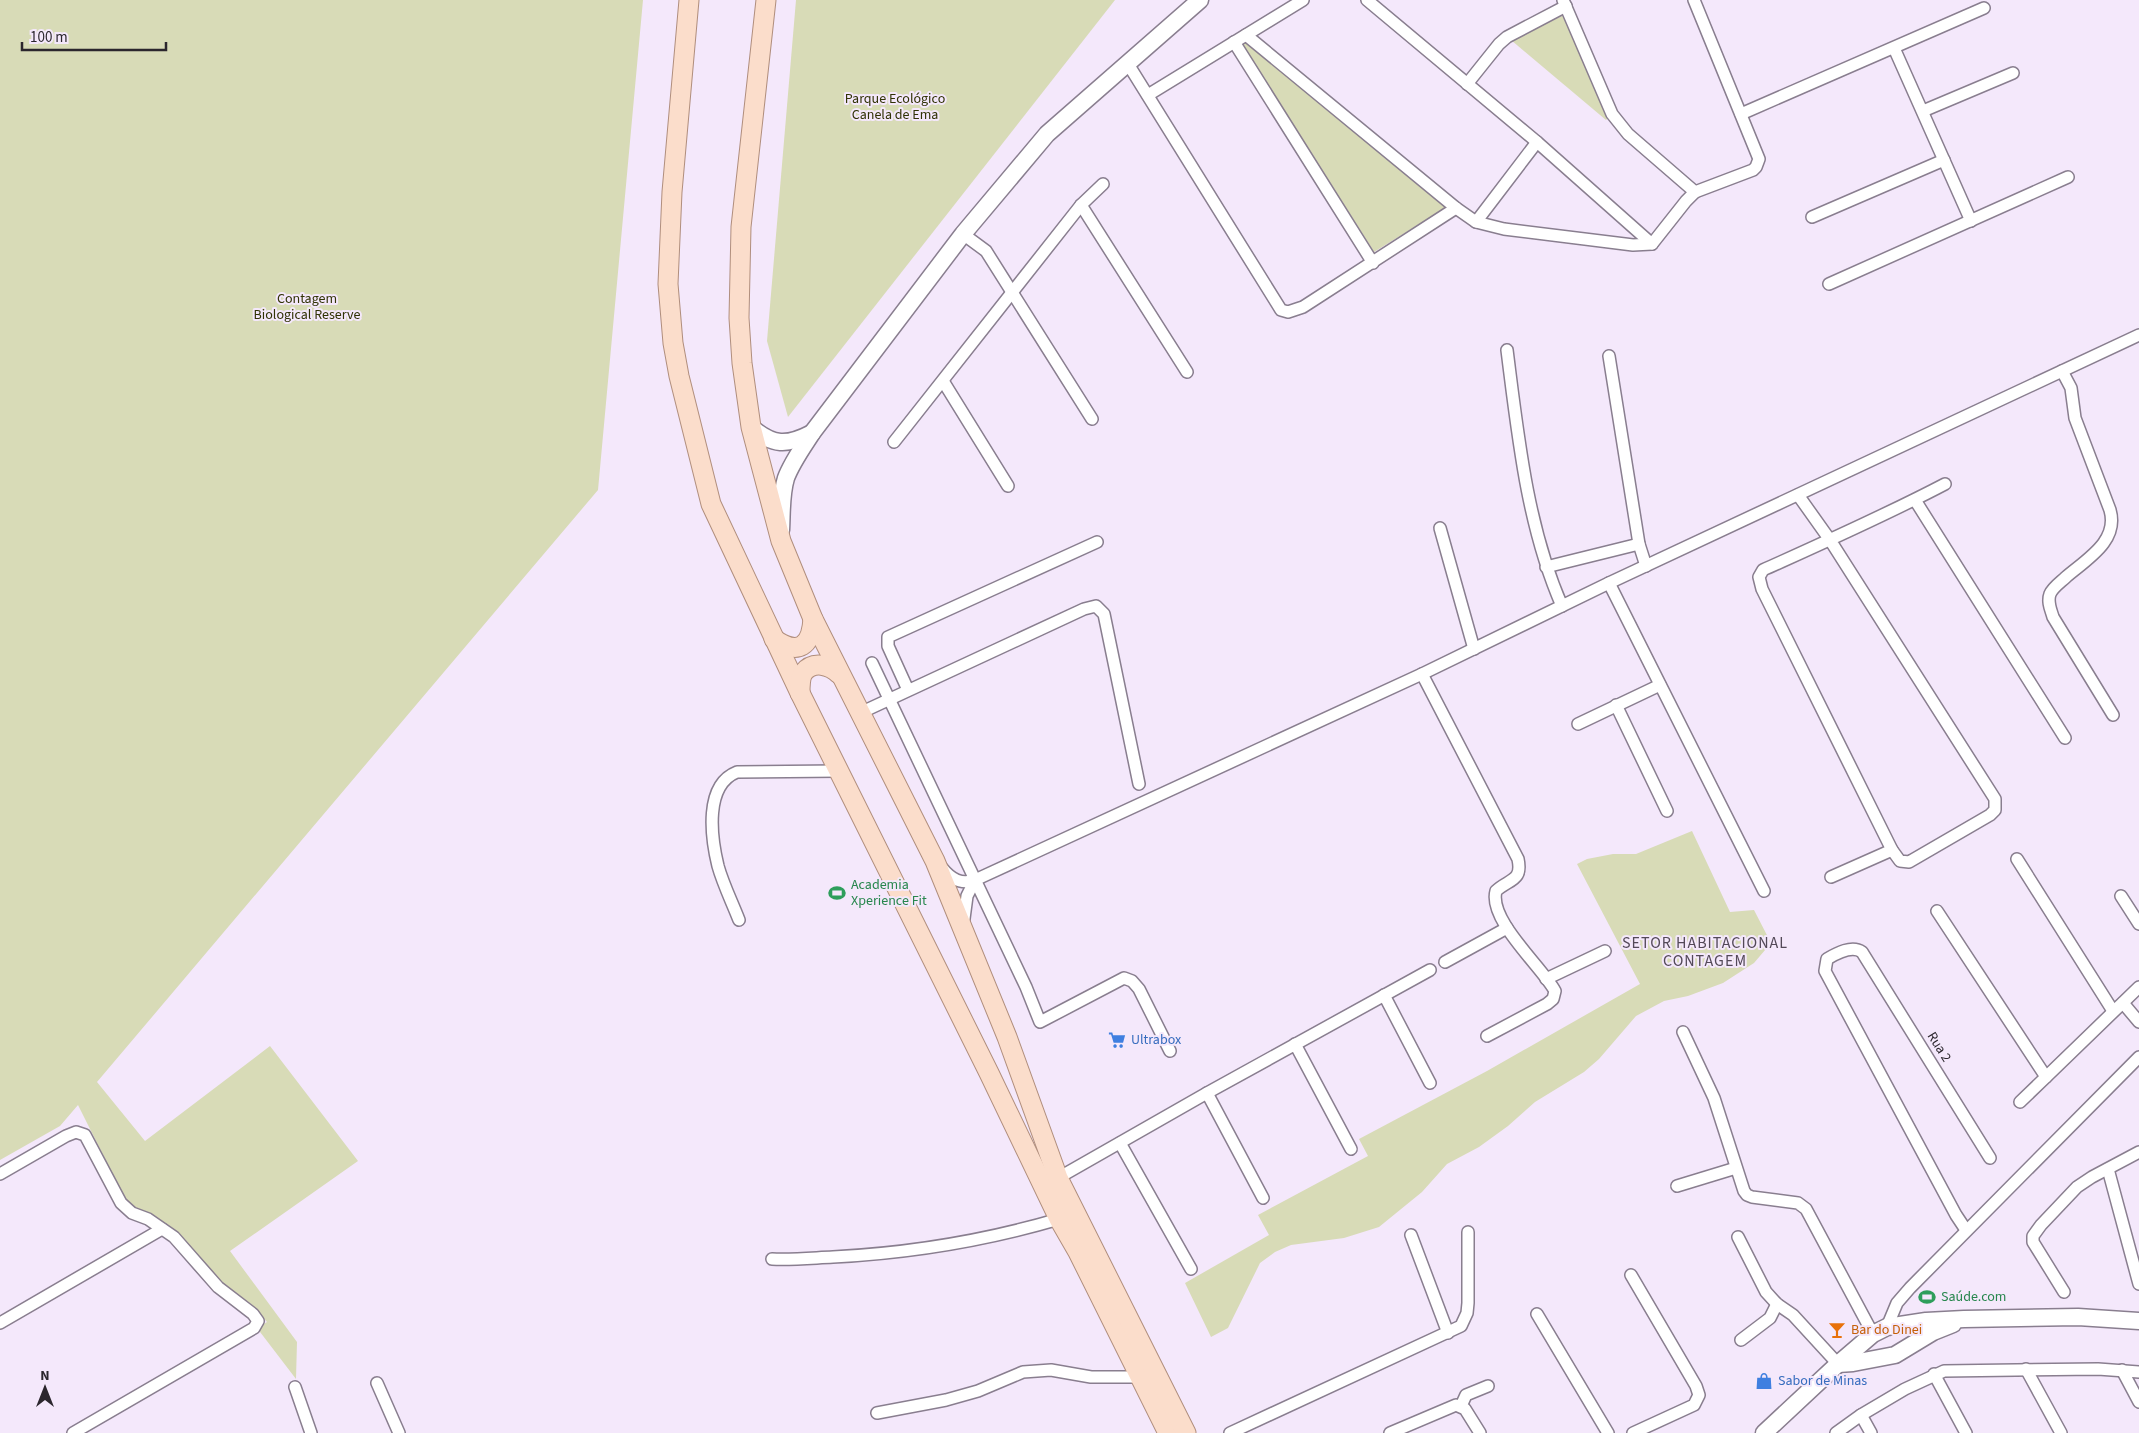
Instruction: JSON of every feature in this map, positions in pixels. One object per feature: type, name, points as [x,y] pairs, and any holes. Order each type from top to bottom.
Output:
[{"type":"main road","points":[[689,0],[670,235],[668,284],[673,343],[686,408],[711,504],[800,693],[985,1065],[1059,1219],[1078,1252],[1168,1433]]},
{"type":"main road","points":[[764,4],[740,227],[739,318],[742,363],[751,427],[781,541],[813,619],[935,861],[1007,1038],[1058,1178],[1186,1433]]},
{"type":"main road","points":[[774,640],[792,648],[803,645],[811,637],[813,619]]},
{"type":"main road","points":[[800,693],[803,673],[809,668],[828,665],[840,674]]},
{"type":"street","points":[[781,541],[783,494],[786,478],[812,433],[962,234],[1047,134],[1200,0]]},
{"type":"street","points":[[1148,96],[1303,0]]},
{"type":"street","points":[[1367,0],[1537,142],[1652,244]]},
{"type":"street","points":[[1246,35],[1456,208],[1476,222],[1504,229],[1633,245],[1652,244],[1695,192],[1756,167],[1759,159],[1694,0]]},
{"type":"street","points":[[1467,84],[1499,44],[1507,37],[1565,3],[1612,114],[1628,134],[1695,192]]},
{"type":"street","points":[[1741,114],[1984,8]]},
{"type":"street","points":[[1234,42],[1372,263]]},
{"type":"street","points":[[1894,48],[1971,221]]},
{"type":"street","points":[[1128,64],[1281,310],[1288,312],[1303,307],[1456,208]]},
{"type":"street","points":[[1923,111],[2013,73]]},
{"type":"street","points":[[1476,222],[1537,142]]},
{"type":"street","points":[[1812,217],[1944,160]]},
{"type":"street","points":[[1829,284],[2068,177]]},
{"type":"street","points":[[894,442],[1081,205],[1102,184]]},
{"type":"street","points":[[1081,205],[1188,372]]},
{"type":"street","points":[[962,234],[986,251],[1092,419]]},
{"type":"street","points":[[935,861],[956,880],[963,882],[976,880],[1422,674],[1609,583],[2139,335]]},
{"type":"street","points":[[1507,350],[1532,512],[1546,567],[1562,606]]},
{"type":"street","points":[[1609,356],[1640,544],[1646,566]]},
{"type":"street","points":[[2062,371],[2071,388],[2075,418],[2110,510],[2112,528],[2102,546],[2056,586],[2050,594],[2049,604],[2053,617],[2113,715]]},
{"type":"street","points":[[943,381],[1008,486]]},
{"type":"street","points":[[751,427],[768,439],[778,442],[796,441],[812,433]]},
{"type":"street","points":[[1798,495],[1830,540],[1995,799],[1996,805],[1990,815],[1910,862],[1900,861],[1892,850],[1760,584],[1760,574],[1764,570],[1830,540],[1915,500],[1946,484]]},
{"type":"street","points":[[1915,500],[2065,738]]},
{"type":"street","points":[[1440,528],[1474,649]]},
{"type":"street","points":[[908,690],[888,646],[888,637],[1096,542]]},
{"type":"street","points":[[1546,567],[1640,544]]},
{"type":"street","points":[[1609,583],[1764,891]]},
{"type":"street","points":[[860,713],[1084,608],[1096,606],[1104,614],[1139,784]]},
{"type":"street","points":[[872,663],[976,880],[1026,987],[1040,1022],[1124,978],[1132,981],[1139,989],[1170,1052]]},
{"type":"street","points":[[1422,674],[1518,859],[1520,866],[1517,877],[1500,887],[1495,896],[1495,903],[1507,928],[1555,991],[1553,999],[1487,1036]]},
{"type":"street","points":[[1578,724],[1660,684]]},
{"type":"street","points":[[1616,705],[1667,811]]},
{"type":"street","points":[[739,920],[719,868],[714,845],[713,814],[720,785],[728,776],[737,772],[839,771]]},
{"type":"street","points":[[1831,877],[1892,850]]},
{"type":"street","points":[[2017,859],[2113,1011]]},
{"type":"street","points":[[963,927],[967,896],[976,880]]},
{"type":"street","points":[[2121,896],[2139,924]]},
{"type":"street","points":[[1936,911],[2046,1077]]},
{"type":"street","points":[[1445,962],[1507,928]]},
{"type":"street","name":"Rua 2","points":[[1966,1230],[1956,1215],[1825,971],[1825,964],[1832,956],[1850,949],[1862,952],[1990,1158]]},
{"type":"street","points":[[1546,980],[1605,951]]},
{"type":"street","points":[[1058,1178],[1430,970]]},
{"type":"street","points":[[2020,1102],[2139,986]]},
{"type":"street","points":[[1384,995],[1430,1083]]},
{"type":"street","points":[[2122,1003],[2139,1022]]},
{"type":"street","points":[[1683,1032],[1714,1098],[1736,1168],[1747,1195],[1798,1203],[1806,1209],[1876,1333],[1870,1351],[1881,1358]]},
{"type":"street","points":[[1295,1044],[1351,1149]]},
{"type":"street","points":[[1764,1433],[1838,1364],[1876,1333],[1897,1303],[1966,1230],[2139,1057]]},
{"type":"street","points":[[1207,1093],[1263,1198]]},
{"type":"street","points":[[0,1174],[76,1132],[85,1135],[121,1203],[132,1213],[148,1219],[174,1237],[218,1288],[253,1314],[258,1321],[254,1328],[73,1433]]},
{"type":"street","points":[[1120,1143],[1192,1269]]},
{"type":"street","points":[[2064,1292],[2032,1242],[2034,1236],[2041,1225],[2073,1191],[2092,1177],[2139,1152]]},
{"type":"street","points":[[1677,1186],[1736,1168]]},
{"type":"street","points":[[2108,1169],[2134,1246],[2139,1284]]},
{"type":"street","points":[[772,1259],[864,1255],[931,1248],[1010,1233],[1059,1219]]},
{"type":"street","points":[[0,1323],[162,1229]]},
{"type":"street","points":[[1230,1433],[1461,1326],[1467,1313],[1468,1232]]},
{"type":"street","points":[[1411,1235],[1448,1332]]},
{"type":"street","points":[[1738,1237],[1766,1292],[1777,1304],[1793,1315],[1838,1364]]},
{"type":"street","points":[[1632,1275],[1696,1386],[1699,1395],[1694,1405],[1633,1433]]},
{"type":"street","points":[[1897,1303],[1914,1332],[1914,1344]]},
{"type":"street","points":[[1741,1340],[1770,1318],[1777,1304]]},
{"type":"street","points":[[1537,1314],[1608,1433]]},
{"type":"street","points":[[1876,1333],[1907,1323],[1964,1319],[2078,1317],[2139,1321]]},
{"type":"street","points":[[1838,1364],[1895,1355],[1933,1332],[1964,1319]]},
{"type":"street","points":[[2026,1369],[2061,1433]]},
{"type":"street","points":[[876,1412],[946,1400],[978,1391],[1022,1372],[1051,1370],[1091,1376],[1141,1377]]},
{"type":"street","points":[[1836,1433],[1861,1415],[1934,1374],[1953,1370],[2122,1370],[2139,1372]]},
{"type":"street","points":[[2122,1370],[2139,1402]]},
{"type":"street","points":[[1934,1374],[1966,1433]]},
{"type":"street","points":[[377,1383],[400,1433]]},
{"type":"street","points":[[1461,1406],[1466,1395],[1488,1386]]},
{"type":"street","points":[[295,1387],[312,1433]]},
{"type":"street","points":[[1390,1433],[1450,1406],[1461,1406],[1480,1433]]},
{"type":"street","points":[[1861,1415],[1871,1433]]},
{"type":"green space","name":"Contagem Biological Reserve","points":[[0,0],[643,0],[598,490],[97,1082],[145,1141],[270,1046],[358,1161],[230,1251],[297,1342],[296,1379],[257,1328],[267,1322],[251,1304],[223,1285],[167,1224],[135,1209],[125,1199],[78,1105],[60,1126],[0,1160]]},
{"type":"green space","name":"Parque Ecológico Canela de Ema","points":[[796,0],[1115,0],[788,417],[767,341]]},
{"type":"green space","points":[[1562,16],[1566,17],[1609,117],[1606,120],[1511,40]]},
{"type":"green space","points":[[1247,41],[1447,207],[1374,252],[1242,44]]},
{"type":"green space","points":[[1692,831],[1730,912],[1754,910],[1771,943],[1754,963],[1723,983],[1688,996],[1664,1001],[1636,1016],[1599,1059],[1584,1072],[1535,1102],[1508,1126],[1479,1147],[1447,1164],[1422,1192],[1379,1227],[1344,1238],[1291,1245],[1275,1252],[1260,1263],[1228,1328],[1211,1337],[1185,1283],[1269,1235],[1258,1215],[1368,1156],[1359,1139],[1487,1071],[1640,984],[1577,864],[1587,859],[1613,854],[1636,854]]},
{"type":"place","name":"Academia Xperience Fit","points":[[837,893]]},
{"type":"place","name":"Ultrabox","points":[[1117,1040]]},
{"type":"place","name":"Saúde.com","points":[[1927,1297]]},
{"type":"place","name":"Bar do Dinei","points":[[1837,1330]]},
{"type":"place","name":"Sabor de Minas","points":[[1764,1381]]},
{"type":"district","name":"SETOR HABITACIONAL CONTAGEM","points":[[1705,952]]}]
